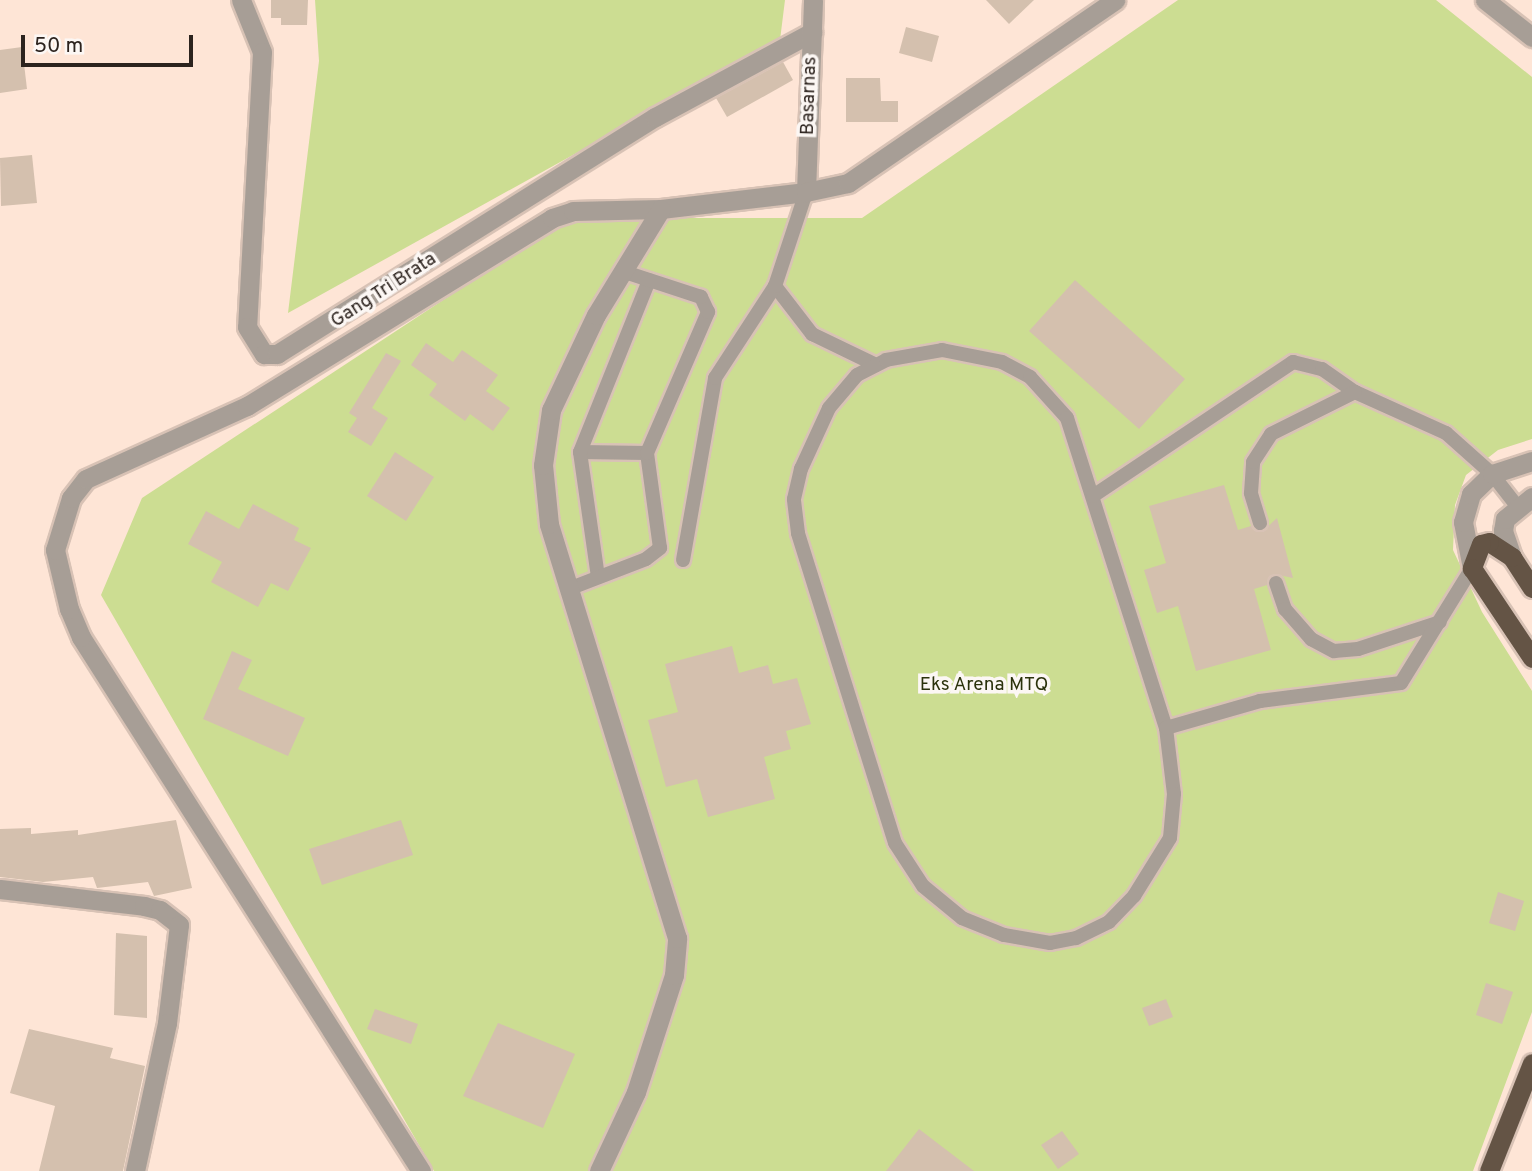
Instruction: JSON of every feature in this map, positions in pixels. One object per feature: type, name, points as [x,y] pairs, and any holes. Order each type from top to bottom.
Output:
[{"type":"highway","points":[[1532,588],[1512,557],[1489,542],[1481,544],[1472,568],[1532,658]]},
{"type":"highway","points":[[1489,1171],[1532,1063]]},
{"type":"street","name":"Gang Tri Brata","points":[[241,0],[262,52],[247,327],[264,354],[277,355],[655,117],[812,32]]},
{"type":"street","name":"Basarnas","points":[[806,192],[813,0]]},
{"type":"street","points":[[421,1171],[81,637],[68,609],[55,540],[71,498],[86,479],[247,406],[527,229],[573,211],[661,209],[806,192],[848,183],[1115,0]]},
{"type":"street","points":[[1485,0],[1532,37]]},
{"type":"street","points":[[599,1171],[636,1092],[674,975],[677,938],[571,588],[547,500],[543,465],[551,410],[622,271],[661,209]]},
{"type":"street","points":[[1472,568],[1463,539],[1465,506],[1492,474],[1532,461]]},
{"type":"street","points":[[1512,557],[1503,531],[1524,501]]},
{"type":"street","points":[[0,890],[160,909],[179,925],[167,1023],[135,1171]]},
{"type":"lane","points":[[683,561],[715,378],[775,286],[806,192]]},
{"type":"lane","points":[[571,588],[646,559],[660,548],[647,453],[708,312],[701,297],[622,271]]},
{"type":"lane","points":[[598,576],[580,452],[649,280]]},
{"type":"lane","points":[[775,286],[812,334],[876,365]]},
{"type":"lane","points":[[942,350],[1002,362],[1030,377],[1067,418],[1093,496],[1166,728],[1174,794],[1170,838],[1134,896],[1109,922],[1076,938],[1050,943],[1004,935],[962,918],[923,886],[894,843],[798,533],[794,499],[811,440],[829,408],[857,375],[911,352],[942,350]]},
{"type":"lane","points":[[1093,496],[1293,362],[1322,369],[1355,392],[1446,433],[1524,501]]},
{"type":"lane","points":[[1260,523],[1251,493],[1253,462],[1271,434],[1355,392]]},
{"type":"lane","points":[[580,452],[647,453]]},
{"type":"lane","points":[[1166,728],[1260,701],[1390,687],[1410,673],[1472,568]]},
{"type":"lane","points":[[1276,583],[1285,609],[1311,639],[1334,651],[1358,649],[1440,622]]},
{"type":"green space","points":[[315,0],[785,0],[780,40],[288,313],[319,61]]},
{"type":"green space","name":"Eks Arena MTQ","points":[[1178,0],[1436,0],[1532,77],[1532,439],[1498,450],[1466,475],[1455,505],[1453,550],[1482,612],[1532,691],[1532,1012],[1473,1171],[434,1171],[101,595],[142,498],[568,218],[862,218]]},
{"type":"building","points":[[271,0],[308,0],[307,25],[281,25],[281,18],[271,18]]},
{"type":"building","points":[[986,0],[1034,0],[1009,24]]},
{"type":"building","points":[[906,27],[939,36],[932,62],[899,53]]},
{"type":"building","points":[[22,47],[27,89],[0,93],[0,50]]},
{"type":"building","points":[[783,62],[793,80],[727,117],[716,98]]},
{"type":"building","points":[[846,78],[880,78],[881,101],[898,101],[898,122],[846,122]]},
{"type":"building","points":[[32,155],[37,203],[1,206],[0,158]]},
{"type":"building","points":[[1075,280],[1185,379],[1139,429],[1029,331]]},
{"type":"building","points":[[426,343],[453,362],[462,350],[498,375],[486,391],[510,408],[493,431],[470,414],[465,421],[429,395],[437,384],[411,365]]},
{"type":"building","points":[[386,353],[401,361],[372,408],[388,418],[371,446],[348,432],[357,418],[349,413]]},
{"type":"building","points":[[395,452],[434,477],[406,521],[367,496]]},
{"type":"building","points":[[1224,485],[1238,530],[1251,526],[1262,532],[1277,518],[1293,578],[1274,574],[1267,585],[1254,589],[1271,650],[1196,671],[1178,606],[1157,613],[1144,570],[1166,563],[1149,506]]},
{"type":"building","points":[[253,504],[299,528],[294,540],[311,548],[288,591],[271,583],[258,607],[211,582],[222,562],[188,544],[206,511],[239,529]]},
{"type":"building","points":[[732,646],[739,673],[768,665],[773,684],[797,678],[811,724],[786,731],[791,749],[764,757],[775,799],[708,817],[697,779],[666,787],[648,720],[678,712],[665,664]]},
{"type":"building","points":[[232,651],[252,660],[238,689],[305,718],[288,756],[203,719]]},
{"type":"building","points":[[176,820],[192,888],[154,896],[148,882],[97,888],[93,877],[43,882],[0,877],[0,829],[31,828],[31,834],[78,830],[78,835]]},
{"type":"building","points":[[401,820],[413,855],[322,885],[309,849]]},
{"type":"building","points":[[1498,892],[1524,901],[1515,931],[1489,923]]},
{"type":"building","points":[[116,933],[147,936],[147,1018],[114,1015]]},
{"type":"building","points":[[1486,983],[1513,992],[1502,1024],[1476,1015]]},
{"type":"building","points":[[1166,999],[1173,1017],[1149,1026],[1142,1008]]},
{"type":"building","points":[[375,1009],[418,1024],[411,1044],[367,1029]]},
{"type":"building","points":[[498,1023],[575,1054],[543,1128],[463,1096]]},
{"type":"building","points":[[29,1029],[113,1048],[110,1058],[145,1066],[123,1171],[39,1171],[55,1106],[10,1093]]},
{"type":"building","points":[[919,1129],[974,1171],[886,1171]]},
{"type":"building","points":[[1062,1131],[1079,1154],[1058,1169],[1041,1145]]}]
